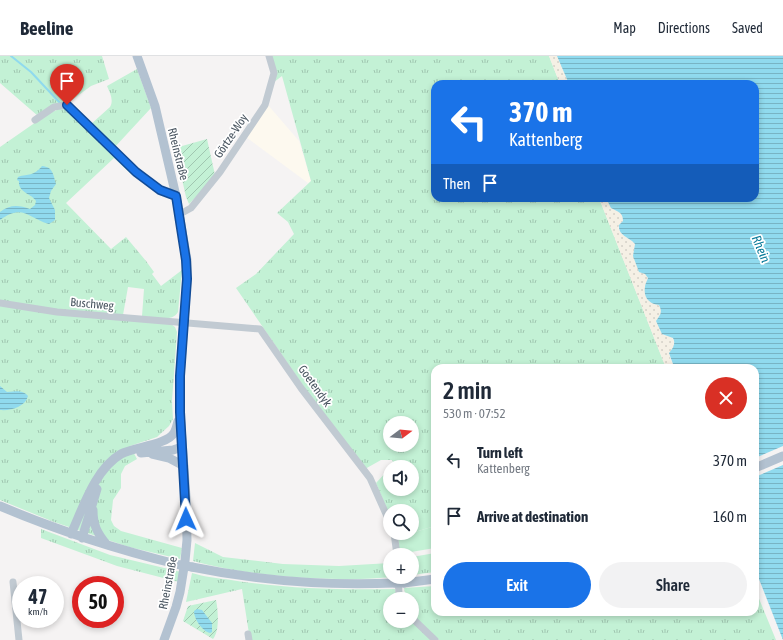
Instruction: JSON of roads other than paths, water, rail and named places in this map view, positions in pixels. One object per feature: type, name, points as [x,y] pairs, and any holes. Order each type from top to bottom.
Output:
[{"type":"main road","name":"Rheinstraße","points":[[137,56],[155,106],[176,196],[180,214],[187,279],[183,323],[180,412],[186,512],[185,561],[176,607],[164,640]]},
{"type":"main road","points":[[148,446],[174,434],[180,412]]},
{"type":"main road","points":[[71,534],[95,482],[104,468],[112,460],[136,448],[173,445],[182,447]]},
{"type":"main road","points":[[82,538],[100,479],[116,461],[128,455],[173,450],[182,447]]},
{"type":"main road","points":[[140,453],[154,454],[169,458],[184,466]]},
{"type":"main road","points":[[759,466],[783,456]]},
{"type":"main road","points":[[93,501],[93,520],[95,529],[108,546]]},
{"type":"main road","points":[[0,506],[82,538],[180,565],[252,578],[296,582],[340,584],[383,582]]},
{"type":"main road","points":[[419,580],[431,579]]},
{"type":"street","name":"Görtze-Woy","points":[[180,214],[191,208],[220,172],[265,105],[274,73],[269,56]]},
{"type":"street","points":[[35,120],[54,107],[67,105],[136,172],[160,190],[176,196]]},
{"type":"street","name":"Buschweg","points":[[0,303],[57,312],[183,323]]},
{"type":"street","name":"Goetendyk","points":[[183,323],[260,329],[301,388],[370,478],[383,507]]},
{"type":"street","points":[[419,625],[435,640]]},
{"type":"street","points":[[18,628],[19,640]]},
{"type":"water","name":"Rhein","points":[[557,56],[783,56],[783,640],[759,579],[759,364],[673,364],[669,353],[674,346],[673,338],[662,334],[656,321],[661,310],[659,305],[650,302],[646,297],[645,286],[648,278],[645,274],[639,272],[633,256],[635,244],[620,232],[619,225],[623,221],[622,216],[620,213],[611,208],[608,202],[759,202],[759,80],[567,80]]},
{"type":"water","points":[[42,166],[50,169],[56,184],[51,191],[49,198],[55,210],[55,220],[49,224],[20,212],[8,215],[0,220],[0,212],[11,206],[30,209],[35,205],[36,201],[34,198],[21,188],[19,181],[17,180],[18,177],[36,172]]},
{"type":"water","points":[[0,386],[7,392],[18,391],[23,392],[28,396],[24,403],[17,408],[0,410]]},
{"type":"water","points":[[197,609],[202,610],[212,623],[212,632],[210,633],[204,630],[195,618],[194,611]]},
{"type":"waterway","points":[[11,56],[31,72],[60,103]]},
{"type":"waterway","points":[[64,107],[118,159]]}]
